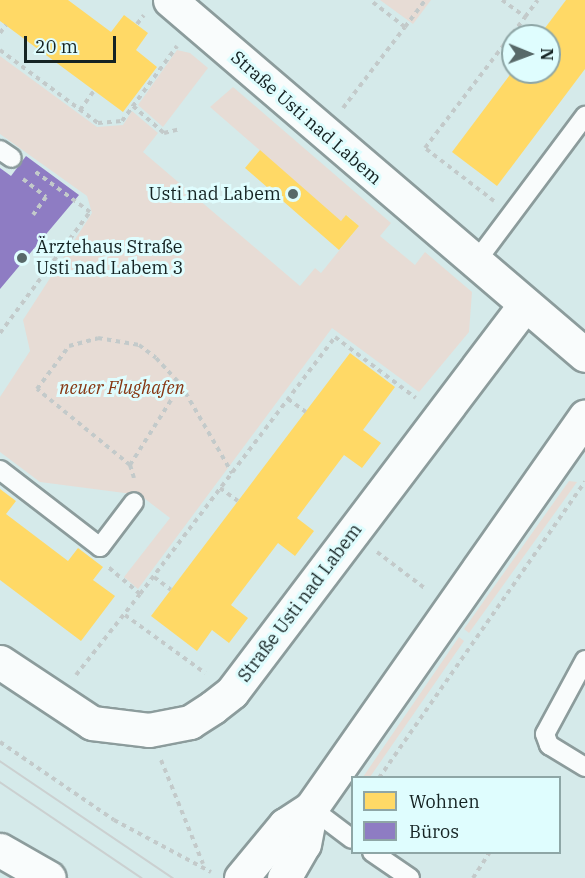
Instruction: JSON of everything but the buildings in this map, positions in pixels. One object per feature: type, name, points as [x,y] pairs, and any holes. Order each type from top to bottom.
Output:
[{"type":"street","name":"Straße Usti nad Labem","points":[[170,0],[585,355]]},
{"type":"street","name":"Straße Usti nad Labem","points":[[0,662],[55,701],[92,723],[149,730],[190,722],[232,692],[525,305]]},
{"type":"street","points":[[241,878],[285,825],[310,808],[581,433]]},
{"type":"street","points":[[284,878],[304,844],[310,808]]},
{"type":"street","points":[[0,850],[48,878]]},
{"type":"lane","points":[[475,263],[585,116]]},
{"type":"lane","points":[[0,470],[100,547],[134,502]]},
{"type":"lane","points":[[585,660],[545,734],[549,745],[585,768]]},
{"type":"lane","points":[[310,808],[351,838]]},
{"type":"lane","points":[[376,856],[382,878]]},
{"type":"lane","points":[[376,856],[410,878]]},
{"type":"path","points":[[370,0],[405,27]]},
{"type":"path","points":[[324,133],[425,0]]},
{"type":"path","points":[[502,0],[525,17]]},
{"type":"path","points":[[512,214],[425,148],[538,0]]},
{"type":"path","points":[[0,50],[98,123],[122,121],[195,22]]},
{"type":"path","points":[[0,33],[6,25]]},
{"type":"path","points":[[80,110],[94,91]]},
{"type":"path","points":[[133,106],[164,133],[180,129]]},
{"type":"path","points":[[0,333],[90,212],[37,173]]},
{"type":"path","points":[[22,179],[46,197],[33,215]]},
{"type":"path","points":[[55,701],[125,615],[334,337],[440,417]]},
{"type":"path","points":[[134,502],[140,495],[130,465],[37,389],[69,346],[98,338],[139,345],[181,385],[232,473]]},
{"type":"path","points":[[130,465],[181,385]]},
{"type":"path","points":[[288,399],[306,412]]},
{"type":"path","points":[[380,776],[585,482]]},
{"type":"path","points":[[220,488],[238,501]]},
{"type":"path","points":[[352,534],[453,609]]},
{"type":"path","points":[[100,547],[112,574],[140,594]]},
{"type":"path","points":[[154,576],[171,590]]},
{"type":"path","points":[[125,615],[232,692]]},
{"type":"path","points":[[0,742],[114,820],[203,865],[149,730]]},
{"type":"path","points":[[473,878],[489,854]]},
{"type":"green space","points":[[380,0],[431,0],[413,24]]},
{"type":"green space","points":[[177,50],[190,53],[208,68],[163,127],[138,105]]},
{"type":"green space","name":"neuer Flughafen","points":[[0,56],[97,127],[123,125],[132,111],[158,133],[143,152],[300,286],[315,268],[321,273],[359,226],[347,215],[341,221],[210,107],[233,87],[391,223],[380,236],[415,265],[425,252],[472,292],[469,332],[419,392],[332,328],[138,589],[124,577],[170,518],[140,495],[40,482],[0,452],[0,397],[30,351],[23,320],[92,213],[87,196],[0,134]]},
{"type":"green space","points":[[569,481],[577,482],[469,633],[464,629]]},
{"type":"green space","points":[[459,637],[464,641],[371,776],[364,776]]},
{"type":"tram line","points":[[0,761],[173,878]]},
{"type":"tram line","points":[[0,782],[142,878]]},
{"type":"place","name":"Usti nad Labem","points":[[293,194]]},
{"type":"place","name":"Ärztehaus Straße Usti nad Labem 3","points":[[22,258]]}]
